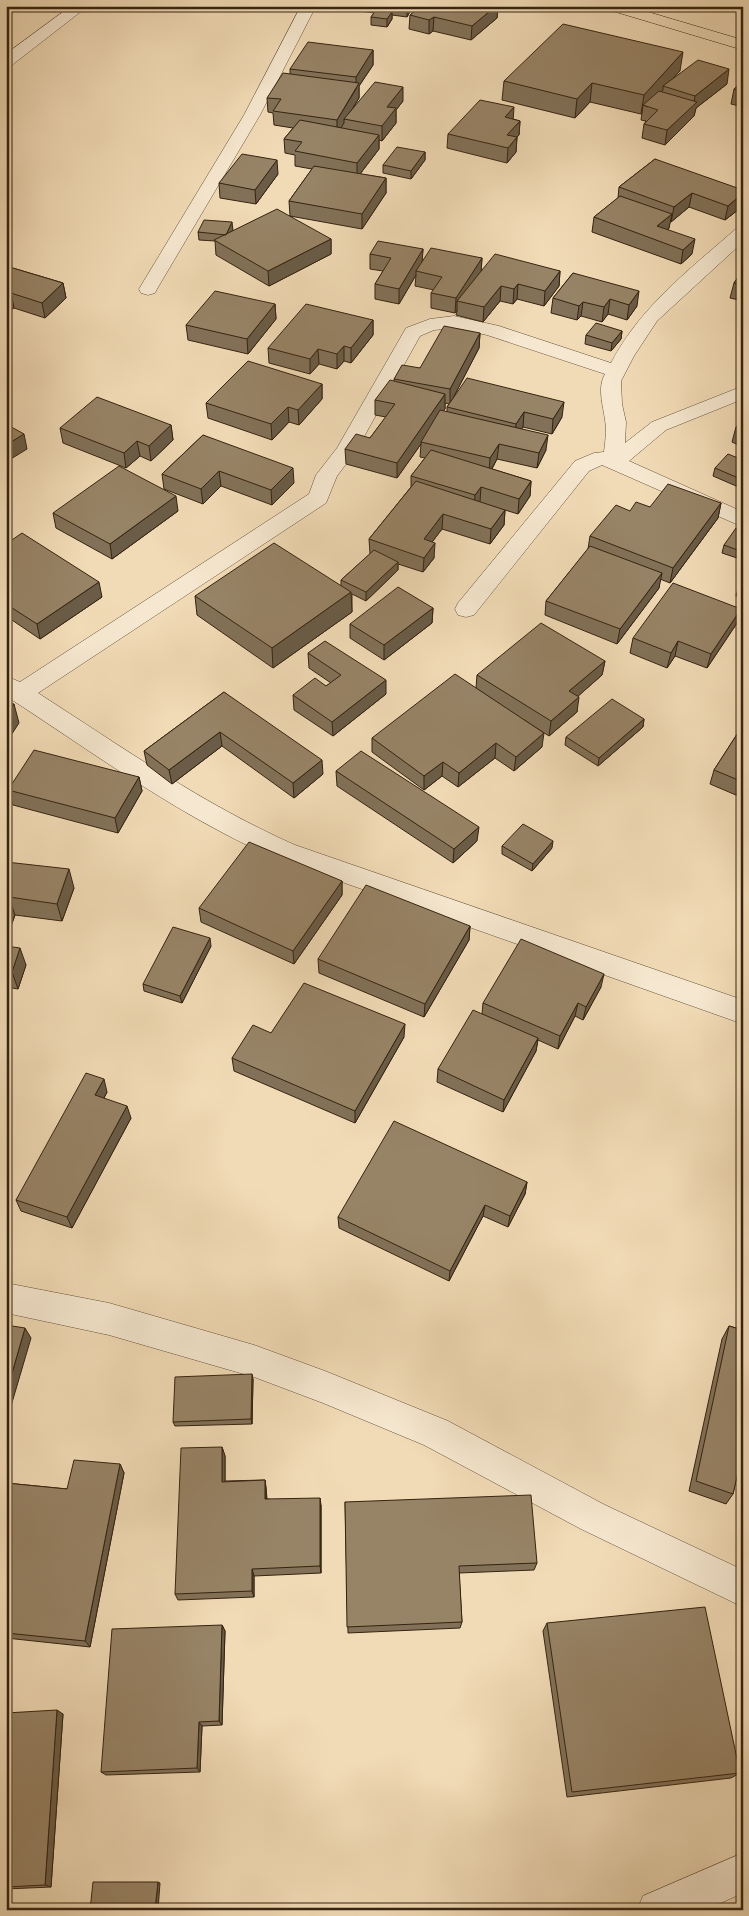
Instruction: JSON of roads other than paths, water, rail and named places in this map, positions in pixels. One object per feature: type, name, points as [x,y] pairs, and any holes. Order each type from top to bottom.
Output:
[{"type":"main road","points":[[611,6],[743,45]]},
{"type":"street","points":[[6,62],[81,6]]},
{"type":"street","points":[[148,289],[252,115],[309,6]]},
{"type":"street","points":[[614,462],[616,422],[612,404],[612,381],[616,371],[650,317],[743,232]]},
{"type":"street","points":[[616,371],[492,330],[454,322],[430,325],[412,332],[346,451],[328,474],[318,498],[14,688],[202,810],[247,836],[286,852],[743,1012]]},
{"type":"street","points":[[614,462],[659,426],[743,392]]},
{"type":"street","points":[[466,609],[582,466],[601,458],[614,462],[743,520]]},
{"type":"street","points":[[6,1298],[108,1319],[254,1361],[325,1387],[436,1433],[593,1517],[743,1589]]},
{"type":"street","points":[[657,1910],[743,1873]]}]
